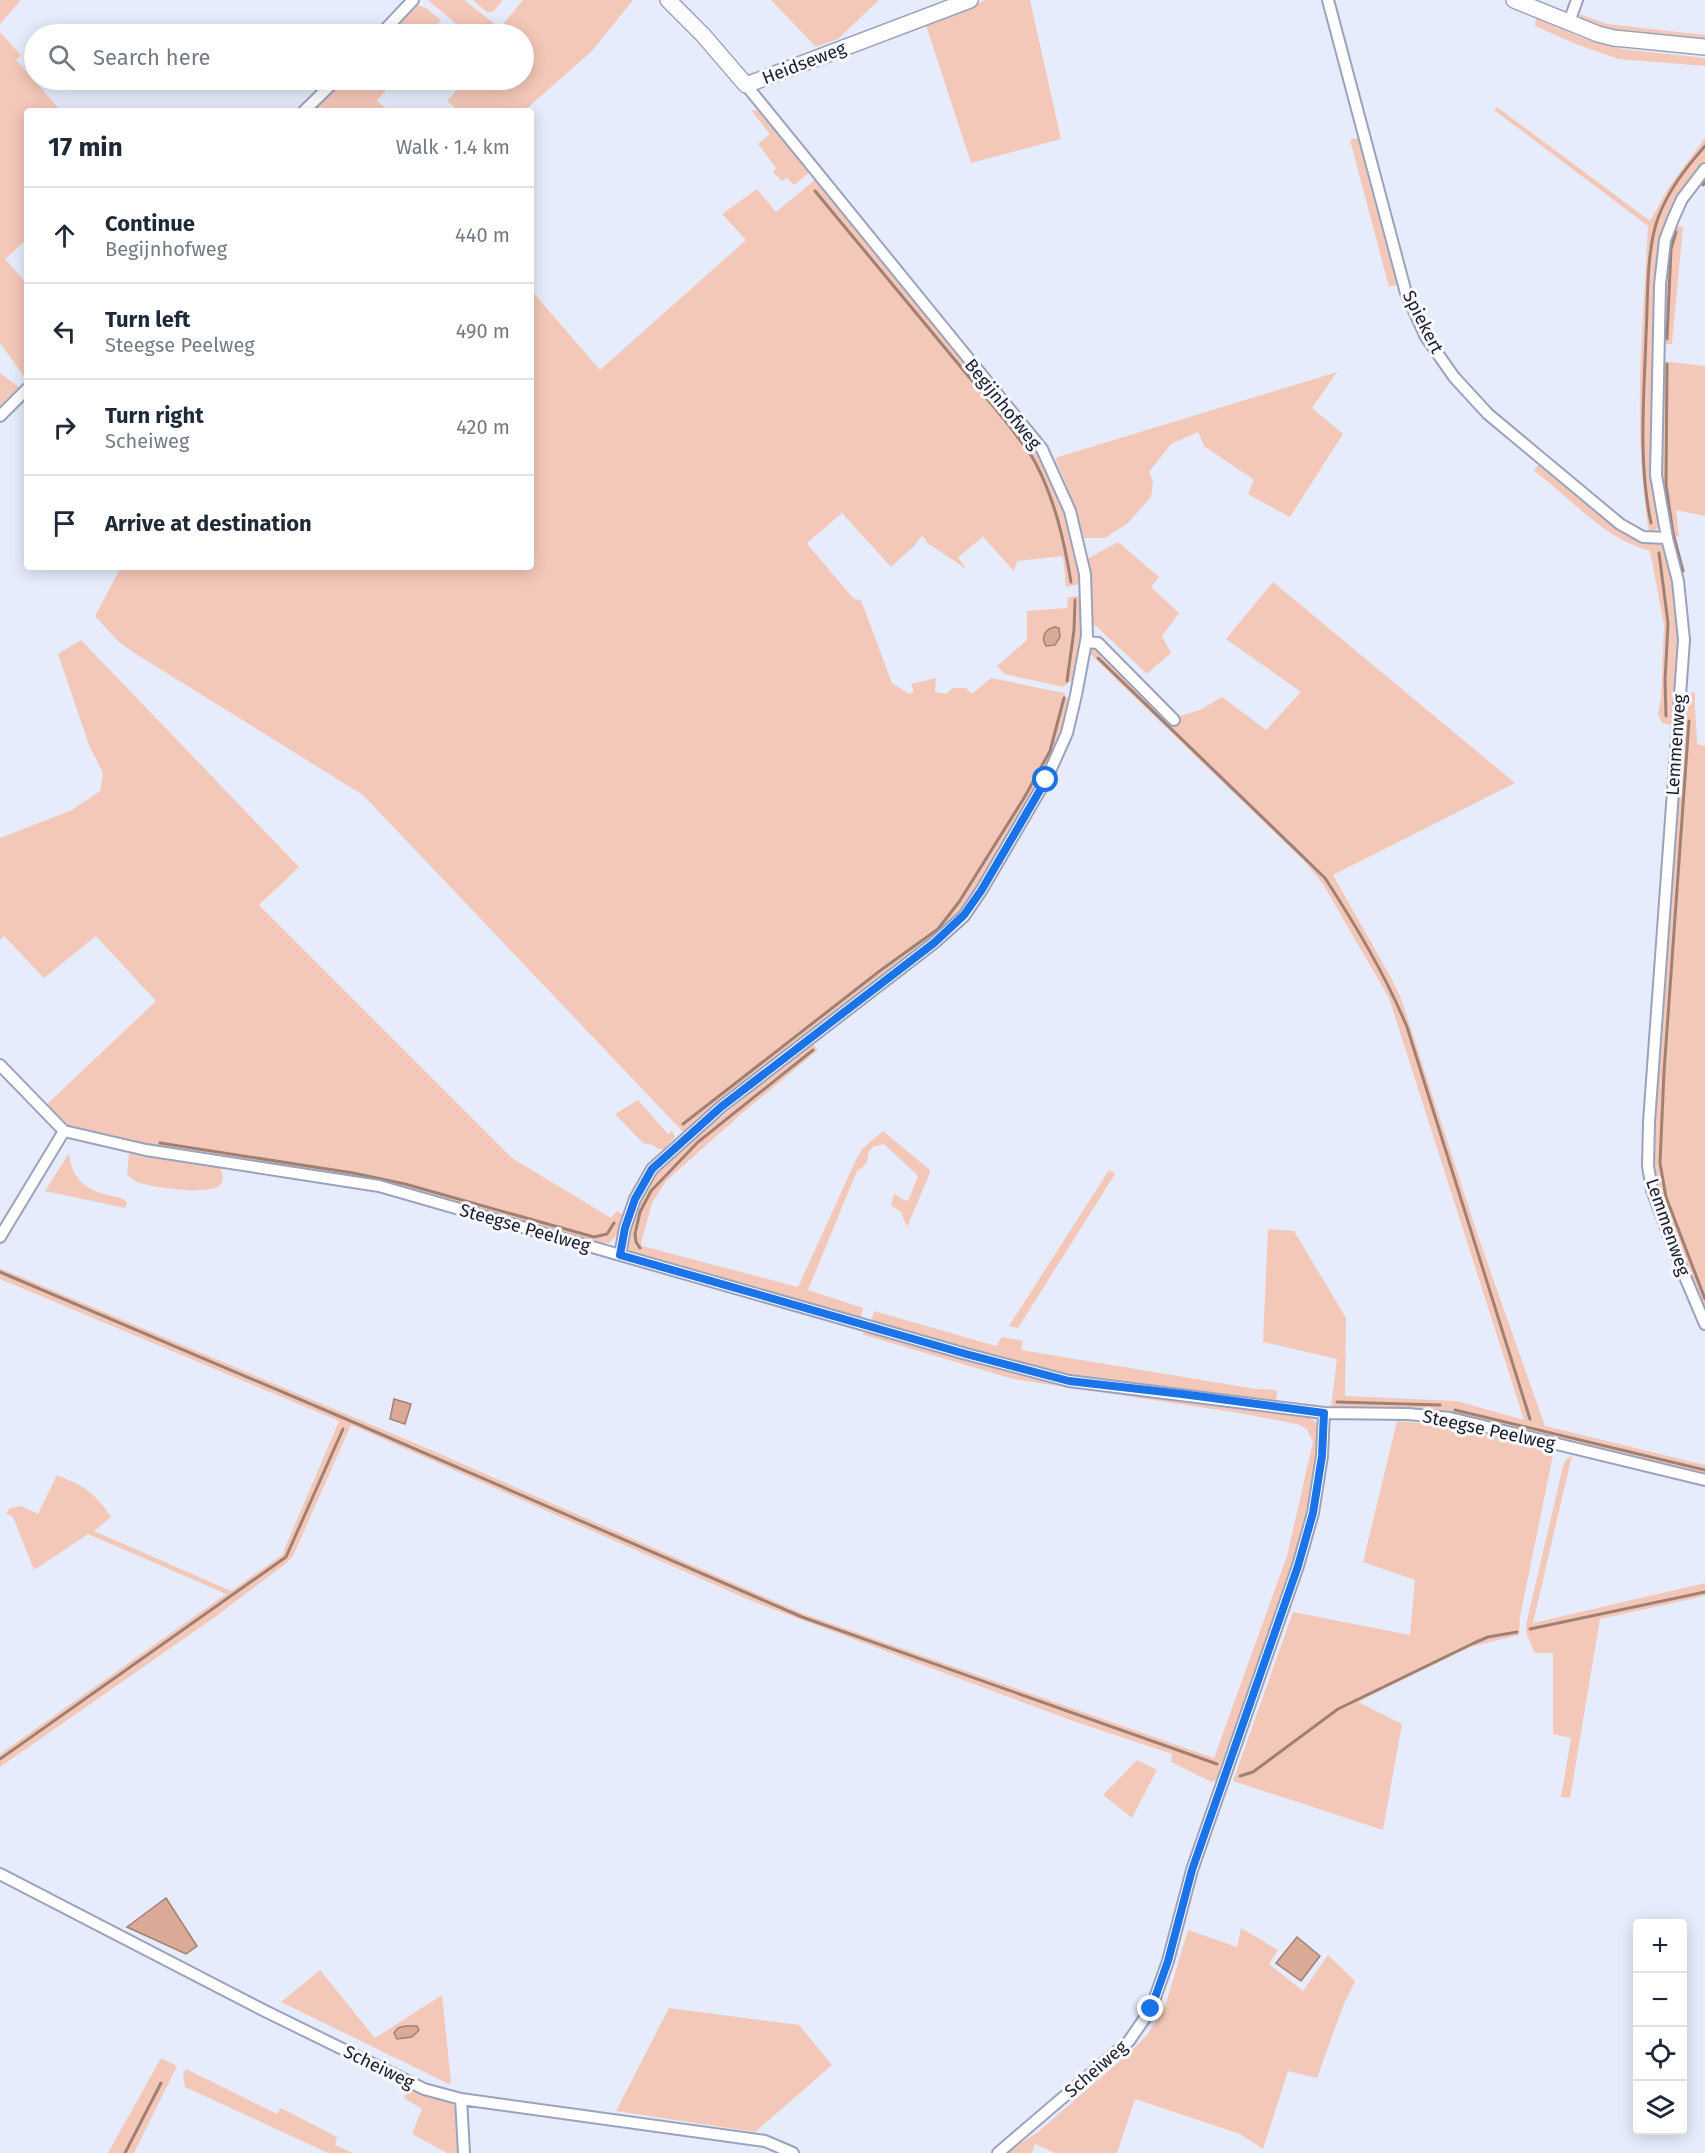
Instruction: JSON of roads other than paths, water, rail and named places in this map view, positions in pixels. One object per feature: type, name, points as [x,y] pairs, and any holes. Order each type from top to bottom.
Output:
[{"type":"street","points":[[390,24],[413,0]]},
{"type":"street","name":"Heidseweg","points":[[668,0],[703,35],[746,85],[970,0]]},
{"type":"street","name":"Spiekert","points":[[1328,0],[1406,293],[1426,337],[1454,377],[1488,414],[1632,533],[1643,537],[1667,538]]},
{"type":"street","points":[[1514,0],[1614,38],[1705,47]]},
{"type":"street","points":[[1569,22],[1577,0]]},
{"type":"street","name":"Begijnhofweg","points":[[620,1255],[625,1228],[635,1199],[652,1169],[721,1107],[934,943],[964,915],[981,891],[1046,780],[1063,743],[1076,695],[1086,642],[1085,574],[1070,511],[1041,449],[746,85]]},
{"type":"street","points":[[307,108],[326,90]]},
{"type":"street","name":"Lemmenweg","points":[[1705,170],[1682,199],[1672,219],[1665,240],[1660,285],[1656,476],[1667,538],[1678,581],[1684,640],[1649,1122],[1648,1166],[1660,1216],[1705,1324]]},
{"type":"street","points":[[0,416],[24,391]]},
{"type":"street","points":[[1086,642],[1098,644],[1174,720]]},
{"type":"street","points":[[0,1065],[64,1131],[0,1237]]},
{"type":"street","name":"Steegse Peelweg","points":[[64,1131],[147,1150],[378,1186],[966,1354],[1069,1381],[1324,1413],[1408,1414],[1450,1418],[1705,1480]]},
{"type":"street","name":"Scheiweg","points":[[998,2153],[1129,2041],[1151,2009],[1168,1961],[1192,1870],[1298,1566],[1313,1513],[1322,1456],[1324,1413]]},
{"type":"street","name":"Scheiweg","points":[[0,1874],[265,2011],[424,2089],[461,2099],[765,2141],[793,2153]]},
{"type":"street","points":[[461,2099],[464,2153]]},
{"type":"waterway","points":[[1651,523],[1643,453],[1651,245],[1658,218],[1667,198],[1684,171],[1705,146]]},
{"type":"waterway","points":[[815,191],[1029,452],[1042,476],[1053,506],[1062,536],[1071,582]]},
{"type":"waterway","points":[[1667,339],[1671,249],[1676,232]]},
{"type":"waterway","points":[[1667,364],[1666,485],[1673,533],[1683,571]]},
{"type":"waterway","points":[[1659,553],[1668,623],[1666,716]]},
{"type":"waterway","points":[[1067,681],[1074,630],[1075,600]]},
{"type":"waterway","points":[[1098,658],[1325,878],[1348,914],[1389,988],[1407,1027],[1530,1419]]},
{"type":"waterway","points":[[683,1124],[881,970],[938,929],[959,902],[1024,798],[1050,751],[1064,698]]},
{"type":"waterway","points":[[1689,721],[1664,1072],[1660,1163],[1666,1197],[1705,1299]]},
{"type":"waterway","points":[[640,1248],[635,1234],[640,1212],[651,1191],[698,1142],[813,1050]]},
{"type":"waterway","points":[[160,1143],[353,1173],[405,1184],[594,1237],[607,1234],[614,1223]]},
{"type":"waterway","points":[[0,1272],[802,1617],[1217,1764]]},
{"type":"waterway","points":[[1337,1402],[1440,1405]]},
{"type":"waterway","points":[[1455,1410],[1705,1470]]},
{"type":"waterway","points":[[0,1759],[286,1557],[343,1429]]},
{"type":"waterway","points":[[1530,1629],[1705,1592]]},
{"type":"waterway","points":[[1240,1776],[1253,1772],[1338,1709],[1474,1643],[1488,1637],[1517,1632]]},
{"type":"waterway","points":[[125,2153],[161,2083]]}]
